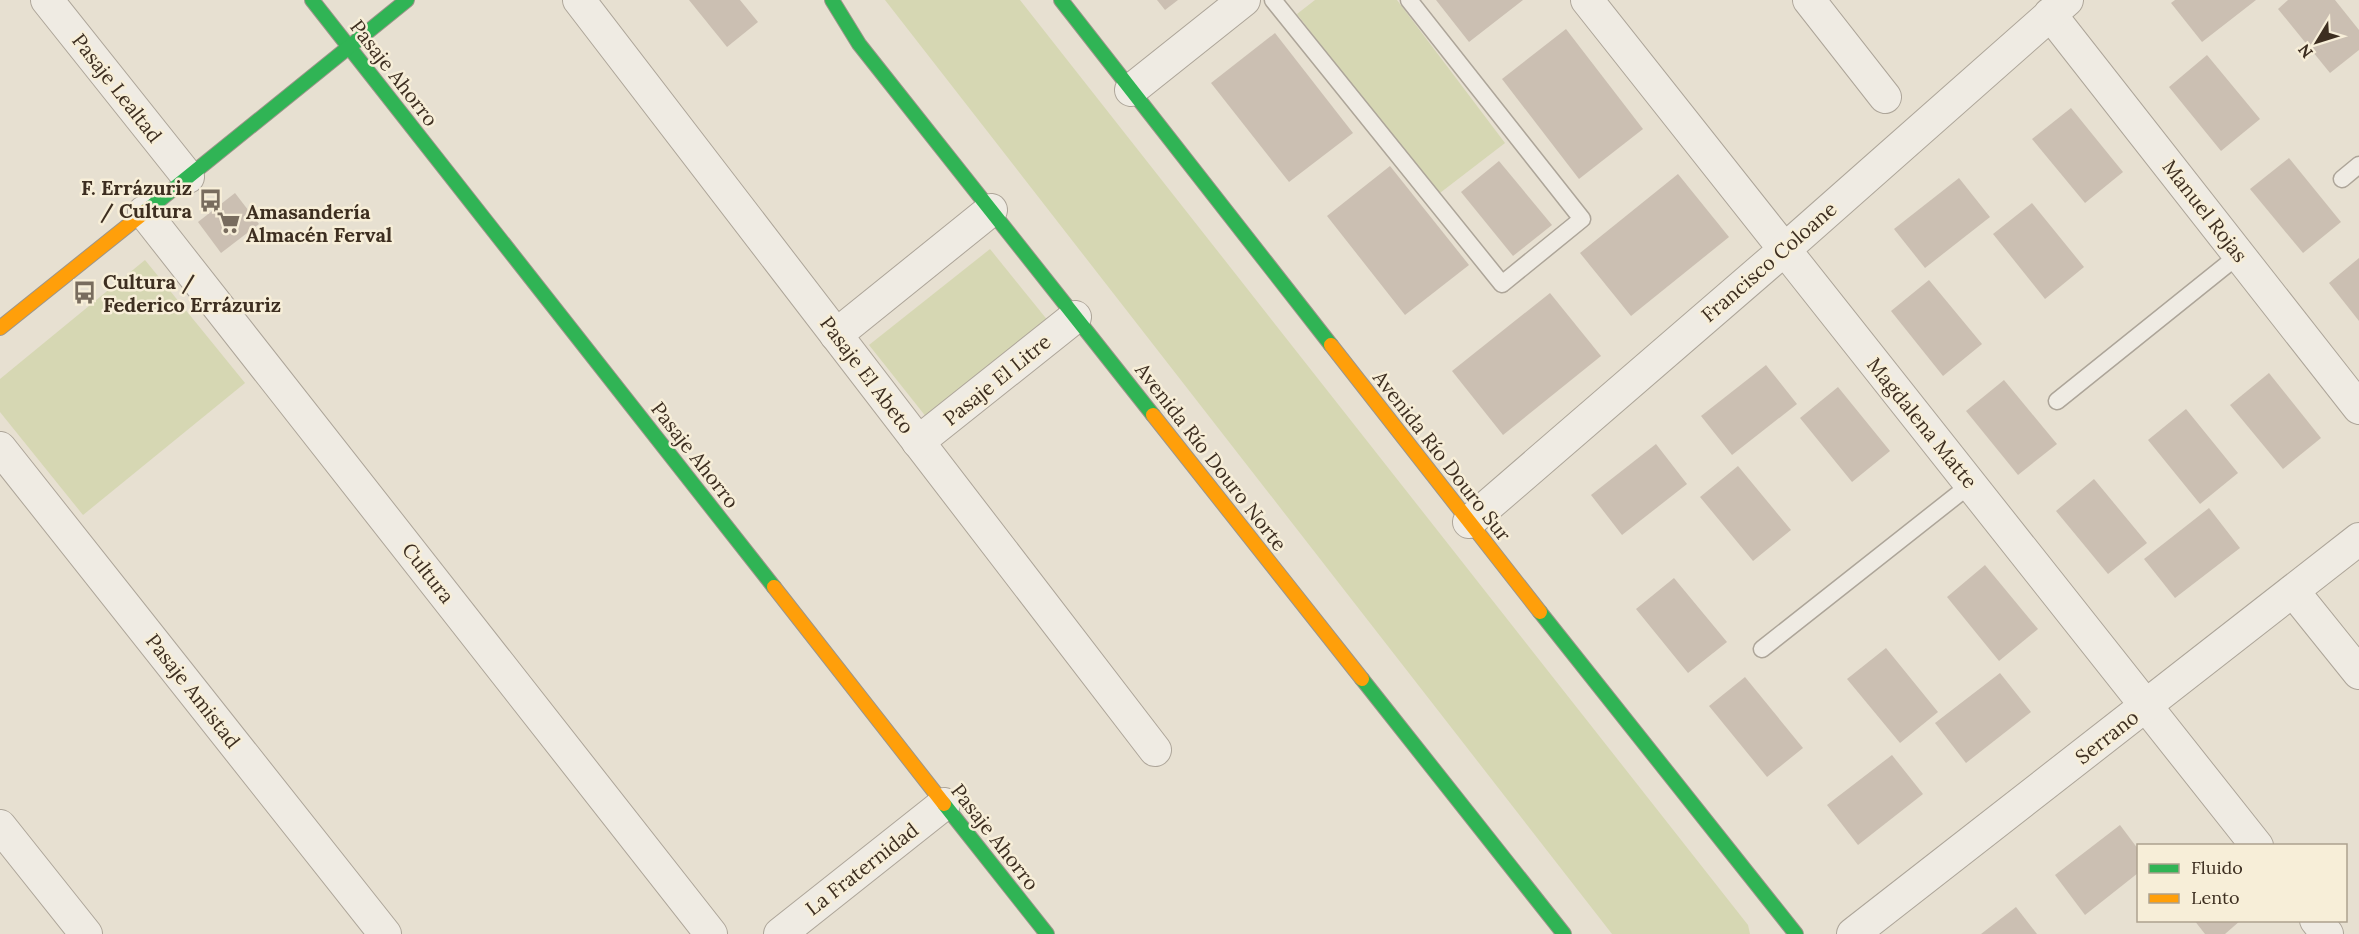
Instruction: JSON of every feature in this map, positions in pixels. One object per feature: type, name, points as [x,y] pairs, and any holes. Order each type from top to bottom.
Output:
[{"type":"street","name":"Pasaje Lealtad","points":[[47,0],[188,177]]},
{"type":"street","name":"Pasaje Ahorro","points":[[312,0],[1047,934]]},
{"type":"street","points":[[5,315],[144,212],[407,0]]},
{"type":"street","name":"Pasaje El Abeto","points":[[579,0],[1155,750]]},
{"type":"street","name":"Avenida Río Douro Norte","points":[[832,0],[859,44],[1564,934]]},
{"type":"street","name":"Avenida Río Douro Sur","points":[[1061,0],[1469,522],[1796,934]]},
{"type":"street","points":[[1131,90],[1244,0]]},
{"type":"street","name":"Magdalena Matte","points":[[1587,0],[2255,844]]},
{"type":"street","points":[[1809,0],[1885,98]]},
{"type":"street","name":"Francisco Coloane","points":[[1469,522],[1784,250],[2059,7]]},
{"type":"street","name":"Manuel Rojas","points":[[2059,7],[2240,254],[2359,408]]},
{"type":"street","points":[[836,335],[991,210]]},
{"type":"street","name":"Cultura","points":[[144,212],[711,934]]},
{"type":"street","name":"Pasaje El Litre","points":[[918,442],[1075,317]]},
{"type":"street","name":"Pasaje Amistad","points":[[0,448],[385,934]]},
{"type":"street","name":"Serrano","points":[[1853,934],[2359,539]]},
{"type":"street","points":[[2293,591],[2359,674]]},
{"type":"street","name":"La Fraternidad","points":[[780,934],[944,804]]},
{"type":"street","points":[[0,826],[86,934]]},
{"type":"street","points":[[2317,922],[2327,934]]},
{"type":"lane","points":[[1273,0],[1502,284],[1582,219],[1409,0]]},
{"type":"lane","points":[[2342,179],[2359,165]]},
{"type":"lane","points":[[2057,401],[2240,254]]},
{"type":"lane","points":[[1762,649],[1971,484]]},
{"type":"green space","points":[[885,0],[1020,0],[1748,925],[1750,934],[1612,934]]},
{"type":"green space","points":[[1315,0],[1397,0],[1505,143],[1436,196],[1297,14]]},
{"type":"green space","points":[[990,249],[1049,322],[927,418],[869,345]]},
{"type":"green space","points":[[145,260],[245,383],[83,515],[0,412],[0,379]]},
{"type":"building","points":[[689,0],[740,0],[758,22],[727,47]]},
{"type":"building","points":[[1157,0],[1178,0],[1165,10]]},
{"type":"building","points":[[1436,0],[1523,0],[1469,42]]},
{"type":"building","points":[[2175,0],[2256,0],[2202,42],[2171,3]]},
{"type":"building","points":[[2288,0],[2335,0],[2359,30],[2359,50],[2330,73],[2278,9]]},
{"type":"building","points":[[1566,29],[1643,129],[1579,179],[1502,79]]},
{"type":"building","points":[[1275,33],[1353,133],[1289,182],[1211,83]]},
{"type":"building","points":[[2207,55],[2260,119],[2221,151],[2169,87]]},
{"type":"building","points":[[2071,108],[2123,172],[2085,203],[2032,139]]},
{"type":"building","points":[[2289,158],[2341,222],[2303,253],[2250,189]]},
{"type":"building","points":[[1499,161],[1552,225],[1513,256],[1461,192]]},
{"type":"building","points":[[1390,166],[1469,265],[1405,315],[1327,216]]},
{"type":"building","points":[[1678,174],[1729,237],[1631,316],[1580,253]]},
{"type":"building","points":[[1959,178],[1990,217],[1925,268],[1894,229]]},
{"type":"building","name":"Amasandería Almacén Ferval","points":[[235,193],[259,224],[221,253],[198,222]]},
{"type":"building","points":[[2032,203],[2084,267],[2045,299],[1993,234]]},
{"type":"building","points":[[2359,258],[2359,321],[2329,283]]},
{"type":"building","points":[[1929,280],[1982,344],[1943,376],[1891,311]]},
{"type":"building","points":[[1550,293],[1601,356],[1503,435],[1452,371]]},
{"type":"building","points":[[1766,365],[1797,404],[1732,455],[1701,416]]},
{"type":"building","points":[[2269,373],[2321,438],[2283,469],[2230,405]]},
{"type":"building","points":[[2004,380],[2057,444],[2018,475],[1966,411]]},
{"type":"building","points":[[1838,387],[1890,451],[1852,482],[1800,418]]},
{"type":"building","points":[[2186,409],[2238,473],[2200,504],[2148,440]]},
{"type":"building","points":[[1656,444],[1687,484],[1622,535],[1591,495]]},
{"type":"building","points":[[1738,466],[1791,530],[1753,561],[1700,497]]},
{"type":"building","points":[[2094,479],[2147,543],[2108,574],[2056,511]]},
{"type":"building","points":[[2209,508],[2240,548],[2175,598],[2144,559]]},
{"type":"building","points":[[1985,565],[2038,629],[1999,661],[1947,597]]},
{"type":"building","points":[[1674,578],[1727,642],[1688,673],[1636,609]]},
{"type":"building","points":[[1886,648],[1938,712],[1900,743],[1847,679]]},
{"type":"building","points":[[2000,673],[2031,712],[1966,763],[1935,723]]},
{"type":"building","points":[[1745,677],[1803,748],[1767,777],[1709,706]]},
{"type":"building","points":[[1892,755],[1923,794],[1858,845],[1827,805]]},
{"type":"building","points":[[2120,825],[2137,848],[2137,874],[2085,915],[2055,875]]},
{"type":"building","points":[[2016,907],[2037,934],[1981,934]]},
{"type":"building","points":[[2196,922],[2239,922],[2225,934],[2205,934]]},
{"type":"traffic: fast","points":[[312,0],[774,587]]},
{"type":"traffic: fast","points":[[146,211],[407,0]]},
{"type":"traffic: fast","points":[[832,0],[859,44],[1153,415]]},
{"type":"traffic: fast","points":[[1061,0],[1331,345]]},
{"type":"traffic: fast","points":[[1540,612],[1796,934]]},
{"type":"traffic: fast","points":[[1362,679],[1564,934]]},
{"type":"traffic: fast","points":[[944,804],[1047,934]]},
{"type":"traffic: slow","points":[[0,328],[146,211]]},
{"type":"traffic: slow","points":[[1331,345],[1540,612]]},
{"type":"traffic: slow","points":[[1153,415],[1362,679]]},
{"type":"traffic: slow","points":[[774,587],[944,804]]},
{"type":"place","name":"F. Errázuriz / Cultura","points":[[210,200]]},
{"type":"place","name":"Amasandería Almacén Ferval","points":[[228,223]]},
{"type":"place","name":"Cultura / Federico Errázuriz","points":[[85,293]]}]
